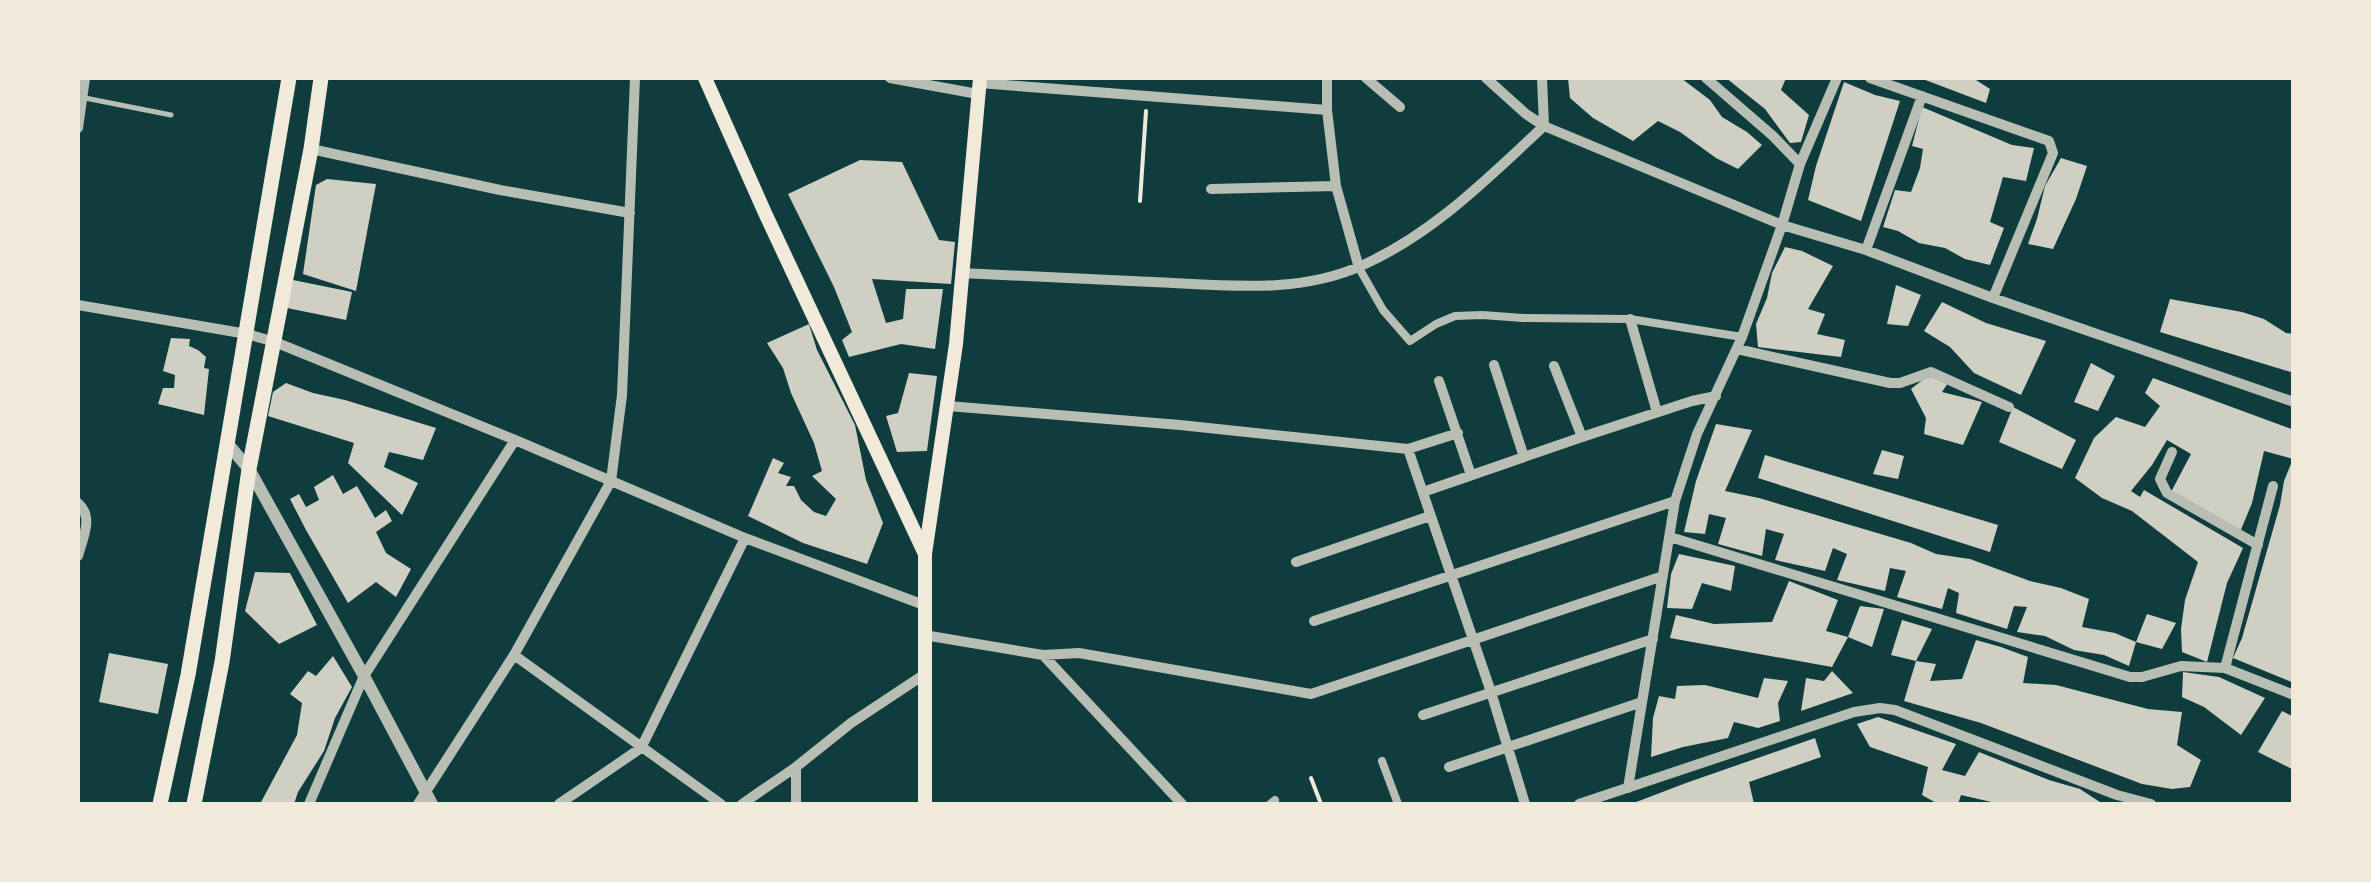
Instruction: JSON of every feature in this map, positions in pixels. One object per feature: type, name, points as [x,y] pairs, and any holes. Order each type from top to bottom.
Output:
[{"type":"main road","points":[[160,804],[188,675],[289,78]]},
{"type":"main road","points":[[194,804],[222,662],[249,469],[311,149],[321,78]]},
{"type":"main road","points":[[705,78],[925,554]]},
{"type":"main road","points":[[929,803],[925,554],[956,344],[979,85]]},
{"type":"street","points":[[78,128],[85,78]]},
{"type":"street","points":[[425,800],[514,655],[611,481],[622,395],[635,78]]},
{"type":"street","points":[[890,78],[1327,110]]},
{"type":"street","points":[[1327,78],[1336,186],[1359,268],[1383,310],[1410,341],[1455,316],[1630,319],[1742,337]]},
{"type":"street","points":[[1366,78],[1400,107]]},
{"type":"street","points":[[1486,78],[1544,126],[1782,225],[1866,250],[2294,402]]},
{"type":"street","points":[[962,274],[1257,286],[1316,280],[1359,268],[1429,228],[1544,126],[1542,78]]},
{"type":"street","points":[[1706,78],[1800,164]]},
{"type":"street","points":[[1628,788],[1676,501],[1698,434],[1742,337],[1800,164],[1837,78]]},
{"type":"street","points":[[1870,78],[2048,140],[2052,146],[2053,153],[1993,298]]},
{"type":"street","points":[[1866,250],[1922,96]]},
{"type":"street","points":[[311,149],[630,214]]},
{"type":"street","points":[[1211,188],[1336,186]]},
{"type":"street","points":[[78,305],[275,342],[745,538],[924,606]]},
{"type":"street","points":[[1630,319],[1657,412]]},
{"type":"street","points":[[1737,349],[1890,383],[1900,384],[1930,372],[2009,407]]},
{"type":"street","points":[[1494,366],[1524,457]]},
{"type":"street","points":[[1554,366],[1582,437]]},
{"type":"street","points":[[1439,381],[1471,475]]},
{"type":"street","points":[[1423,492],[1657,412],[1716,396]]},
{"type":"street","points":[[948,406],[1180,425],[1408,450],[1458,433]]},
{"type":"street","points":[[309,804],[364,676],[515,440]]},
{"type":"street","points":[[227,444],[249,469],[364,676],[425,800]]},
{"type":"street","points":[[1408,450],[1525,804]]},
{"type":"street","points":[[2172,452],[2160,479],[2167,493],[2258,545]]},
{"type":"street","points":[[2225,668],[2273,486]]},
{"type":"street","points":[[1314,621],[1676,501]]},
{"type":"street","points":[[78,502],[88,518],[78,556]]},
{"type":"street","points":[[1296,562],[1430,516]]},
{"type":"street","points":[[1670,537],[2130,677],[2181,666],[2225,668],[2294,696]]},
{"type":"street","points":[[559,804],[641,748],[745,538]]},
{"type":"street","points":[[924,636],[1043,656],[1079,654],[1311,694],[1663,576]]},
{"type":"street","points":[[1423,715],[1653,638]]},
{"type":"street","points":[[514,655],[721,804]]},
{"type":"street","points":[[1043,656],[1182,804]]},
{"type":"street","points":[[742,804],[925,674]]},
{"type":"street","points":[[1449,767],[1642,702]]},
{"type":"street","points":[[1579,804],[1854,712],[1880,708],[1895,710],[2119,800],[2151,804]]},
{"type":"street","points":[[1382,760],[1398,804]]},
{"type":"street","points":[[796,767],[796,804]]},
{"type":"lane","points":[[82,97],[171,115]]},
{"type":"path","points":[[1140,201],[1147,96]]},
{"type":"path","points":[[1311,778],[1321,804]]},
{"type":"building","points":[[1568,78],[1681,78],[1710,100],[1722,117],[1762,145],[1738,169],[1658,121],[1633,141],[1593,118],[1570,98]]},
{"type":"building","points":[[1726,78],[1786,78],[1781,90],[1809,115],[1801,142],[1790,143],[1765,109]]},
{"type":"building","points":[[1920,78],[1973,78],[1990,89],[1986,103]]},
{"type":"building","points":[[1844,82],[1900,101],[1861,221],[1808,200]]},
{"type":"building","points":[[1922,107],[2012,145],[2034,148],[2026,181],[2003,177],[1990,222],[2004,228],[1990,265],[1919,243],[1883,227],[1895,190],[1911,192],[1920,168],[1923,149],[1912,146]]},
{"type":"building","points":[[2061,158],[2087,166],[2076,199],[2053,249],[2028,244],[2045,186]]},
{"type":"building","points":[[860,160],[902,162],[939,240],[955,242],[951,284],[872,279],[886,323],[903,319],[906,289],[943,289],[935,349],[901,344],[849,357],[842,340],[852,332],[788,194]]},
{"type":"building","points":[[327,179],[376,184],[356,291],[303,274],[316,185]]},
{"type":"building","points":[[1785,247],[1833,266],[1808,309],[1825,314],[1817,334],[1845,340],[1841,357],[1758,347],[1756,324],[1772,273]]},
{"type":"building","points":[[293,280],[352,292],[346,320],[287,308]]},
{"type":"building","points":[[1896,285],[1921,295],[1908,326],[1887,324]]},
{"type":"building","points":[[2170,299],[2242,312],[2294,334],[2294,373],[2160,332]]},
{"type":"building","points":[[1942,302],[1986,323],[2046,341],[2021,395],[1974,373],[1950,347],[1924,331]]},
{"type":"building","points":[[809,324],[817,350],[855,425],[866,480],[883,523],[867,564],[803,543],[748,516],[773,458],[784,463],[778,473],[791,477],[786,486],[794,486],[814,512],[826,516],[836,499],[812,476],[822,471],[814,443],[783,368],[767,343]]},
{"type":"building","points":[[171,338],[190,339],[189,346],[206,357],[204,368],[209,369],[204,415],[158,404],[163,388],[174,388],[175,375],[163,371]]},
{"type":"building","points":[[2091,363],[2115,376],[2098,411],[2074,402]]},
{"type":"building","points":[[909,373],[937,376],[927,451],[897,452],[886,416],[898,413]]},
{"type":"building","points":[[1930,374],[1950,380],[1942,392],[1982,402],[1963,445],[1924,434],[1926,418],[1911,389]]},
{"type":"building","points":[[2153,378],[2294,430],[2294,683],[2233,658],[2293,459],[2264,451],[2252,503],[2240,532],[2171,492],[2191,454],[2167,440],[2131,491],[2140,497],[2144,490],[2243,548],[2227,583],[2207,662],[2182,652],[2185,600],[2198,562],[2132,511],[2102,498],[2075,478],[2094,438],[2116,417],[2145,427],[2160,406],[2145,393]]},
{"type":"building","points":[[286,383],[436,428],[423,460],[389,452],[384,467],[418,483],[402,515],[348,463],[354,443],[268,416],[273,392]]},
{"type":"building","points":[[2013,407],[2076,440],[2062,469],[1999,442]]},
{"type":"building","points":[[1716,424],[1752,430],[1725,491],[1911,543],[1936,554],[1970,559],[2089,599],[2082,627],[2115,633],[2136,642],[2129,666],[2104,655],[2074,650],[2045,636],[2017,632],[2027,607],[2014,606],[2007,629],[1956,613],[1959,593],[1948,588],[1942,609],[1897,597],[1906,571],[1890,568],[1885,591],[1837,580],[1847,554],[1833,548],[1825,571],[1775,560],[1784,534],[1766,529],[1762,556],[1718,544],[1726,518],[1709,514],[1705,534],[1684,532]]},
{"type":"building","points":[[1882,450],[1904,456],[1898,479],[1873,474]]},
{"type":"building","points":[[1765,455],[1998,525],[1990,552],[1758,478]]},
{"type":"building","points":[[333,475],[343,494],[357,486],[375,518],[386,510],[392,521],[376,532],[386,553],[411,569],[396,597],[376,582],[348,603],[306,530],[290,499],[299,494],[306,507],[319,500],[314,487]]},
{"type":"building","points":[[1679,554],[1735,566],[1731,591],[1702,583],[1692,609],[1667,608],[1671,574]]},
{"type":"building","points":[[255,572],[290,573],[317,625],[279,644],[245,611]]},
{"type":"building","points":[[1789,581],[1838,600],[1826,631],[1848,637],[1832,667],[1670,638],[1676,615],[1714,624],[1772,622]]},
{"type":"building","points":[[1860,606],[1884,609],[1872,647],[1848,637]]},
{"type":"building","points":[[2147,614],[2176,623],[2162,649],[2136,642]]},
{"type":"building","points":[[1902,620],[1932,629],[1916,661],[1891,655]]},
{"type":"building","points":[[1976,640],[2028,657],[2023,683],[2056,685],[2148,709],[2182,712],[2177,745],[2201,760],[2190,787],[2172,789],[2142,784],[1981,723],[1904,701],[1916,661],[1936,664],[1930,681],[1962,679]]},
{"type":"building","points":[[109,653],[168,664],[158,714],[99,702]]},
{"type":"building","points":[[333,656],[352,687],[335,718],[324,751],[294,804],[260,804],[297,735],[302,703],[290,694],[308,671],[316,676]]},
{"type":"building","points":[[1832,671],[1853,693],[1801,711],[1806,678],[1824,681]]},
{"type":"building","points":[[2183,672],[2219,677],[2265,698],[2241,735],[2204,707],[2182,697]]},
{"type":"building","points":[[1764,678],[1788,681],[1778,703],[1780,721],[1758,728],[1734,722],[1728,738],[1651,757],[1653,718],[1659,696],[1675,699],[1677,686],[1705,685],[1758,698]]},
{"type":"building","points":[[2282,711],[2294,717],[2294,770],[2258,752]]},
{"type":"building","points":[[1878,717],[1956,744],[1942,770],[1965,776],[1979,752],[2080,789],[2103,804],[2000,804],[1961,795],[1958,804],[1938,804],[1922,795],[1928,767],[1870,747],[1857,724]]},
{"type":"building","points":[[1815,738],[1821,757],[1749,782],[1754,804],[1631,804],[1686,783]]}]
